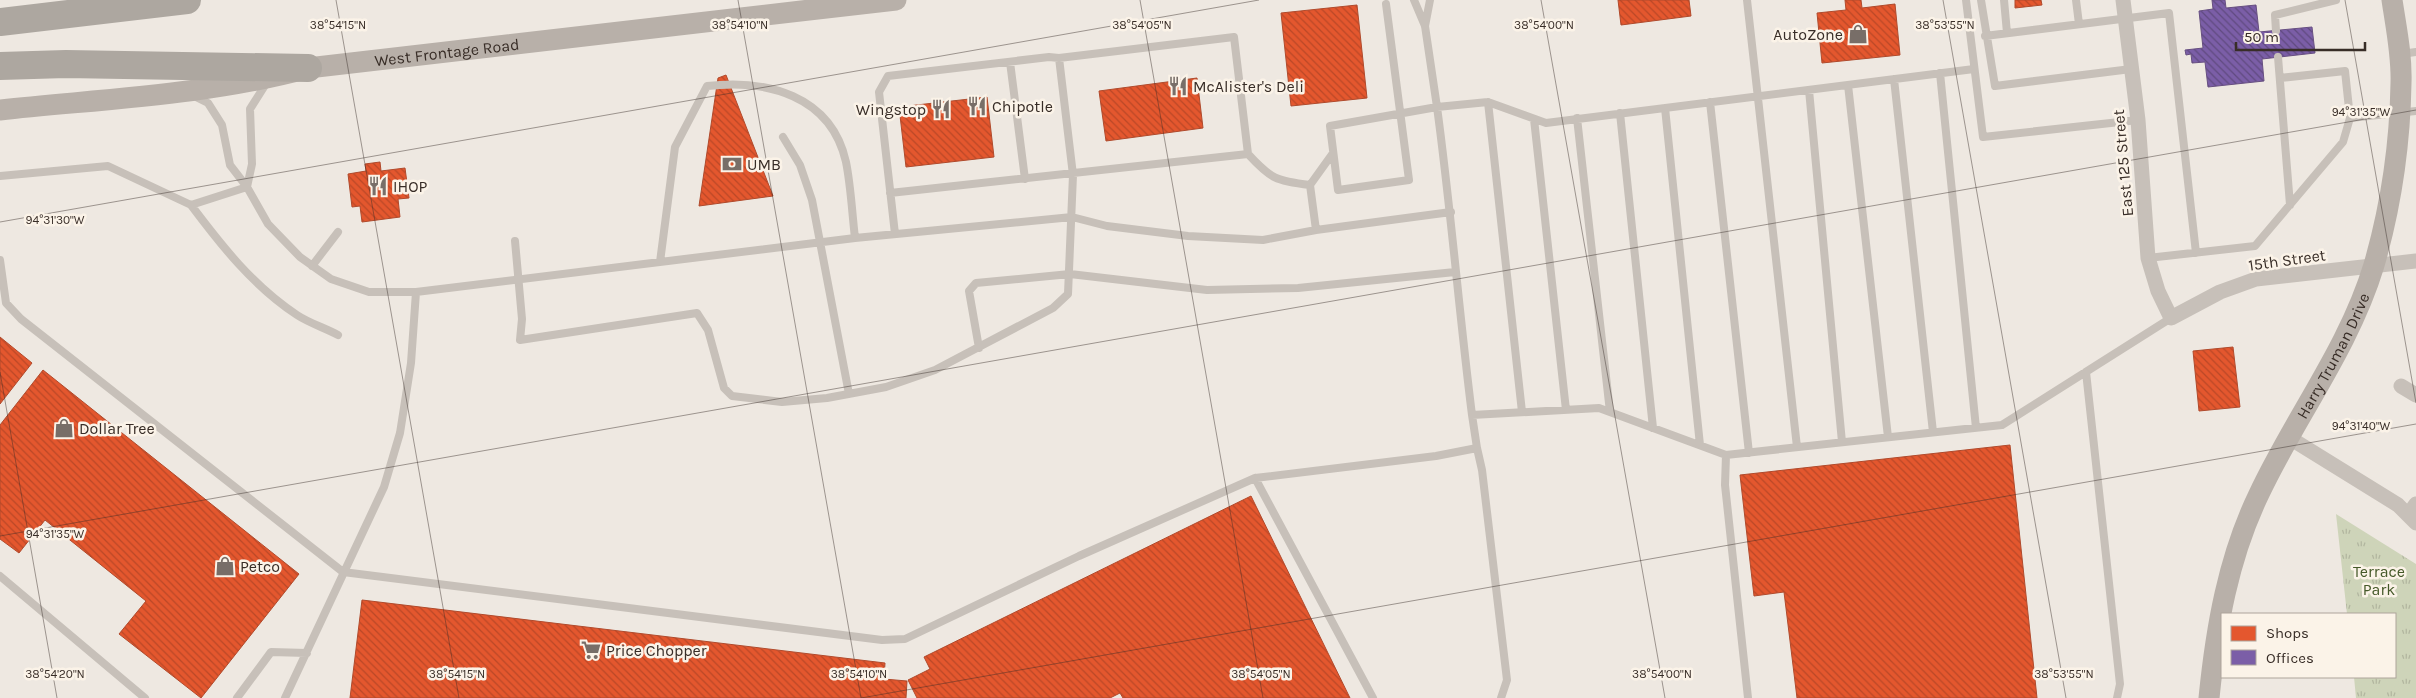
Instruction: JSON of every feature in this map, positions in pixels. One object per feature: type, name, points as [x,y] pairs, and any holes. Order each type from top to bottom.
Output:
[{"type":"highway","points":[[0,22],[187,0]]},
{"type":"highway","points":[[0,66],[66,64],[308,68]]},
{"type":"street","name":"West Frontage Road","points":[[0,110],[183,90],[270,78],[308,68],[896,0]]},
{"type":"street","name":"East 125 Street","points":[[2123,0],[2138,120],[2148,258],[2158,291],[2171,318]]},
{"type":"street","name":"Harry Truman Drive","points":[[2209,698],[2215,638],[2231,570],[2258,495],[2288,437],[2339,350],[2373,266],[2408,112],[2401,81],[2407,53],[2392,0]]},
{"type":"street","name":"15th Street","points":[[2171,318],[2220,292],[2256,279],[2416,260]]},
{"type":"street","points":[[2401,386],[2416,395]]},
{"type":"street","points":[[2288,437],[2413,514]]},
{"type":"lane","points":[[1414,0],[1425,26],[1451,212],[1455,272],[1472,415],[1482,470],[1507,680],[1501,698]]},
{"type":"lane","points":[[1425,26],[1430,0]]},
{"type":"lane","points":[[1747,0],[1796,447]]},
{"type":"lane","points":[[1966,0],[1983,137],[2138,120]]},
{"type":"lane","points":[[1981,0],[1985,36],[1995,86],[2131,69]]},
{"type":"lane","points":[[2004,0],[2008,33]]},
{"type":"lane","points":[[2076,0],[2079,24]]},
{"type":"lane","points":[[2276,31],[2275,15],[2336,0]]},
{"type":"lane","points":[[1386,4],[1401,114],[1409,180],[1338,190],[1330,126],[1401,114],[1437,107],[1488,102],[1546,122],[1974,69]]},
{"type":"lane","points":[[1985,36],[2169,13],[2196,253]]},
{"type":"lane","points":[[895,234],[879,92],[888,76],[1234,37],[1248,154],[1268,174],[1280,181],[1310,184]]},
{"type":"lane","points":[[2278,57],[2290,205]]},
{"type":"lane","points":[[515,241],[522,319],[520,340],[697,313],[708,330],[724,388],[732,396],[782,402],[850,394],[886,387],[935,370],[979,348],[1053,308],[1068,294],[1073,175],[1059,58]]},
{"type":"lane","points":[[1010,62],[1025,179]]},
{"type":"lane","points":[[2148,258],[2254,246],[2343,142],[2350,118],[2345,71],[2280,78]]},
{"type":"lane","points":[[1940,73],[1976,428]]},
{"type":"lane","points":[[248,187],[252,164],[250,109],[270,78]]},
{"type":"lane","points":[[1894,79],[1933,432]]},
{"type":"lane","points":[[660,262],[675,147],[707,86],[733,83],[762,86],[794,95],[818,113],[836,136],[846,162],[855,238]]},
{"type":"lane","points":[[1848,85],[1888,437]]},
{"type":"lane","points":[[183,90],[208,103],[222,125],[230,166],[248,187],[268,224],[300,258],[332,279],[369,292],[416,292],[855,238],[1072,217],[1107,226],[1179,234],[1263,240],[1316,230],[1451,212]]},
{"type":"lane","points":[[1809,90],[1842,442]]},
{"type":"lane","points":[[1488,102],[1522,412]]},
{"type":"lane","points":[[1710,102],[1749,453]]},
{"type":"lane","points":[[1665,108],[1700,446]]},
{"type":"lane","points":[[2350,118],[2408,112]]},
{"type":"lane","points":[[1620,113],[1653,428]]},
{"type":"lane","points":[[1577,118],[1610,412]]},
{"type":"lane","points":[[1534,119],[1566,410]]},
{"type":"lane","points":[[783,137],[800,165],[812,200],[850,394]]},
{"type":"lane","points":[[1316,230],[1310,184],[1333,152]]},
{"type":"lane","points":[[890,193],[1073,175],[1248,154]]},
{"type":"lane","points":[[0,176],[108,166],[191,205],[222,247],[259,285],[297,315],[338,335]]},
{"type":"lane","points":[[191,205],[248,187]]},
{"type":"lane","points":[[312,266],[338,232]]},
{"type":"lane","points":[[0,260],[3,303],[343,572],[882,640],[905,639],[1079,556],[1255,478],[1436,456],[1477,448]]},
{"type":"lane","points":[[979,348],[969,291],[976,283],[1070,274],[1207,290],[1298,288],[1455,272]]},
{"type":"lane","points":[[285,698],[384,488],[400,433],[411,363],[416,292]]},
{"type":"lane","points":[[1472,415],[1599,408],[1726,455],[2002,425],[2171,318]]},
{"type":"lane","points":[[2086,372],[2120,684],[2117,698]]},
{"type":"lane","points":[[1726,455],[1725,485],[1748,698]]},
{"type":"lane","points":[[1255,478],[1373,698]]},
{"type":"lane","points":[[0,576],[144,698]]},
{"type":"lane","points":[[237,698],[271,652],[307,653]]},
{"type":"green space","name":"Terrace Park","points":[[2336,514],[2416,564],[2416,698],[2356,698],[2354,678],[2396,678],[2396,613],[2347,613]]},
{"type":"building: Shops","points":[[1618,0],[1689,0],[1691,16],[1621,25]]},
{"type":"building: Shops","name":"AutoZone","points":[[1845,0],[1861,0],[1862,8],[1895,4],[1900,55],[1822,63],[1817,13],[1846,10]]},
{"type":"building: Shops","points":[[2015,0],[2041,0],[2042,5],[2015,8]]},
{"type":"building: Shops","points":[[1357,5],[1367,98],[1291,106],[1281,13]]},
{"type":"building: Shops","points":[[726,75],[773,196],[699,206],[718,78]]},
{"type":"building: Shops","points":[[1197,78],[1203,128],[1106,141],[1099,91]]},
{"type":"building: Shops","points":[[987,97],[994,157],[906,167],[899,107]]},
{"type":"building: Shops","name":"IHOP","points":[[380,162],[381,171],[405,168],[409,198],[398,199],[400,217],[362,222],[360,206],[352,207],[348,174],[366,171],[365,164]]},
{"type":"building: Shops","points":[[0,337],[32,363],[0,404]]},
{"type":"building: Shops","points":[[2233,347],[2240,407],[2199,411],[2193,351]]},
{"type":"building: Shops","points":[[43,370],[299,574],[201,698],[119,634],[146,601],[45,520],[19,553],[0,539],[0,425]]},
{"type":"building: Shops","points":[[2010,445],[2037,698],[1797,698],[1784,592],[1754,596],[1740,475]]},
{"type":"building: Shops","points":[[1251,496],[1350,698],[1123,698],[1120,693],[1110,698],[917,698],[908,680],[930,669],[924,657]]},
{"type":"building: Shops","points":[[362,600],[885,663],[884,679],[907,681],[906,698],[350,698]]},
{"type":"building: Offices","points":[[2212,0],[2225,0],[2226,8],[2256,5],[2259,32],[2312,27],[2315,53],[2262,59],[2264,81],[2208,87],[2205,62],[2192,63],[2191,54],[2186,55],[2185,50],[2203,48],[2199,11],[2213,9]]},
{"type":"place","name":"AutoZone","points":[[1858,34]]},
{"type":"place","name":"McAlister's Deli","points":[[1178,86]]},
{"type":"place","name":"Chipotle","points":[[977,106]]},
{"type":"place","name":"Wingstop","points":[[941,109]]},
{"type":"place","name":"UMB","points":[[732,164]]},
{"type":"place","name":"IHOP","points":[[378,186]]},
{"type":"place","name":"Dollar Tree","points":[[64,428]]},
{"type":"place","name":"Petco","points":[[225,566]]},
{"type":"place","name":"Price Chopper","points":[[591,650]]}]
